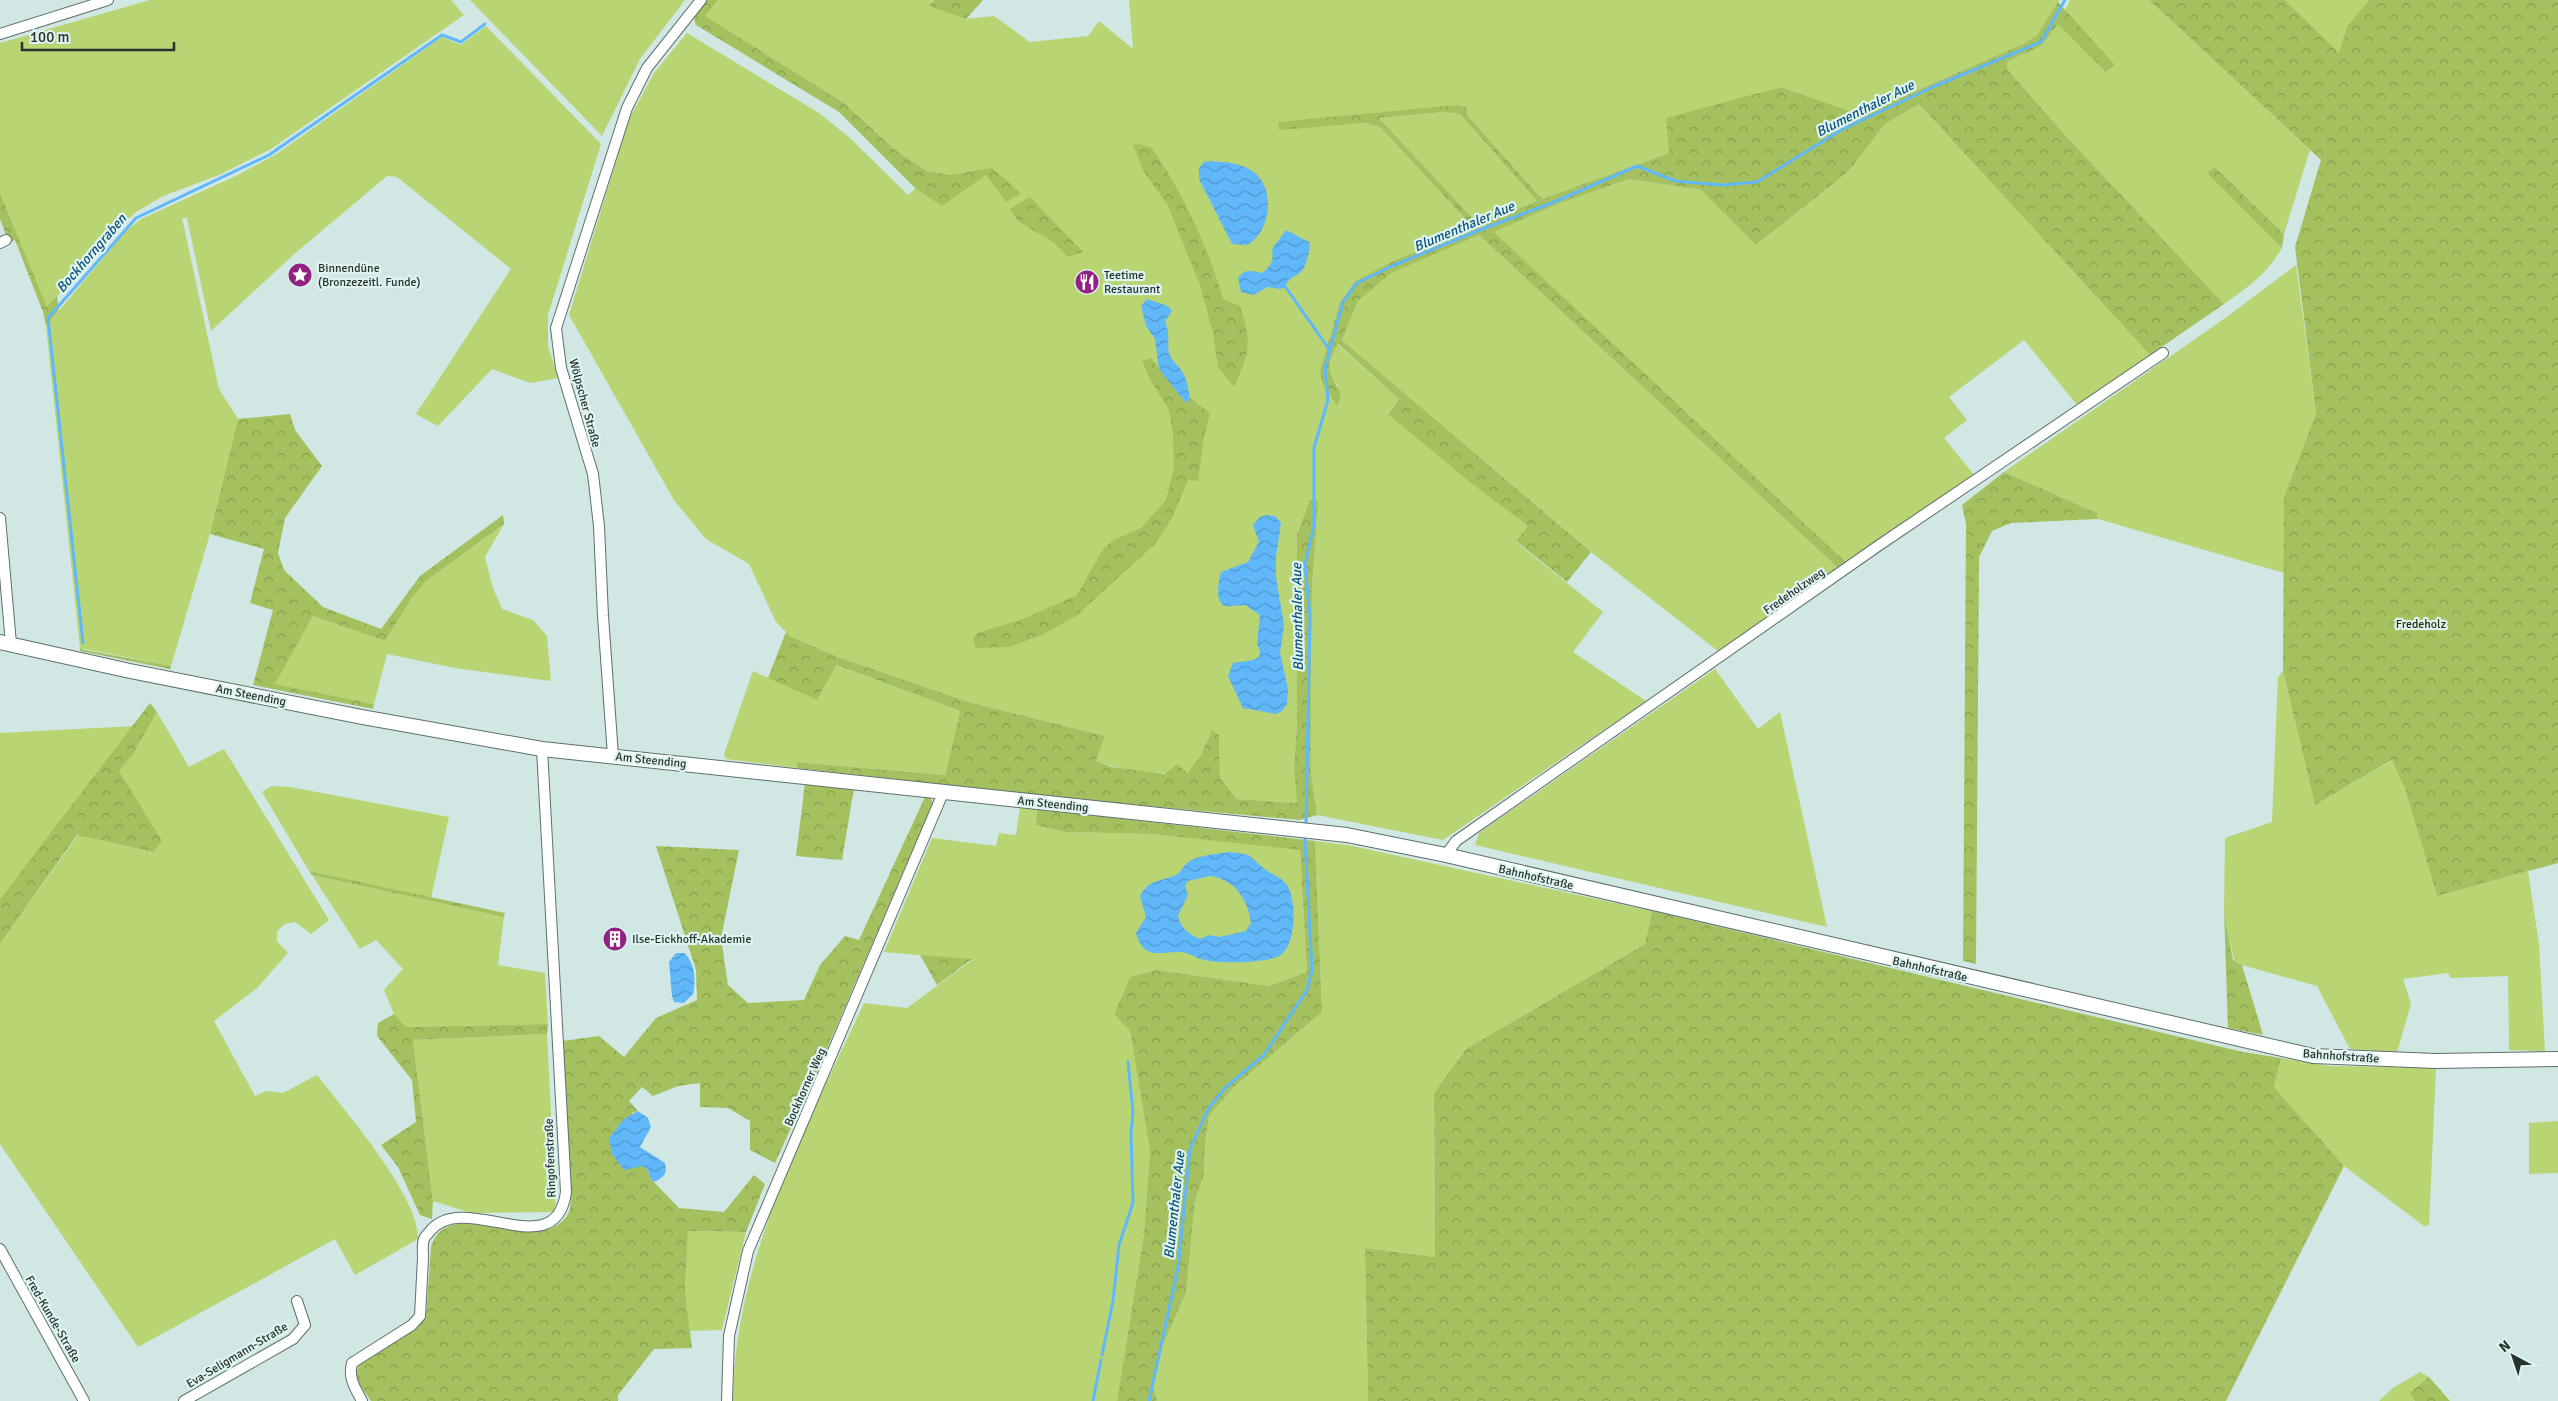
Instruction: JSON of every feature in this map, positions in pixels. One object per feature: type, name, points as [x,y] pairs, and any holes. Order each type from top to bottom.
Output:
[{"type":"street","points":[[0,34],[108,0]]},
{"type":"street","name":"Wölpscher Straße","points":[[613,756],[603,616],[600,526],[593,474],[561,368],[556,328],[627,108],[647,68],[701,0]]},
{"type":"street","name":"Fredeholzweg","points":[[1446,855],[1456,841],[1878,546],[2163,353]]},
{"type":"street","points":[[0,518],[6,643]]},
{"type":"street","name":"Am Steending","points":[[6,643],[130,671],[362,717],[542,749],[943,793],[1308,830]]},
{"type":"street","name":"Ringofenstraße","points":[[362,1401],[351,1381],[349,1372],[352,1363],[412,1325],[420,1316],[424,1239],[437,1224],[452,1218],[532,1227],[548,1225],[558,1217],[564,1206],[566,1192],[542,749]]},
{"type":"street","name":"Bockhorner Weg","points":[[727,1401],[730,1336],[748,1251],[943,793]]},
{"type":"street","name":"Bahnhofstraße","points":[[1308,830],[1347,835],[1446,855],[2313,1056],[2436,1061],[2558,1059]]},
{"type":"street","name":"Fred-Kunde-Straße","points":[[0,1249],[84,1401]]},
{"type":"street","name":"Eva-Seligmann-Straße","points":[[184,1401],[293,1339],[305,1325],[297,1301]]},
{"type":"green space","points":[[150,0],[451,0],[464,15],[271,149],[219,175],[163,196],[136,212],[107,238],[47,308],[0,193],[0,43]]},
{"type":"green space","points":[[470,0],[685,0],[640,59],[602,136]]},
{"type":"green space","points":[[707,0],[718,0],[705,16],[844,103],[894,149],[927,171],[950,175],[992,168],[1021,193],[1006,202],[986,175],[942,206],[916,189],[839,112],[696,25],[693,16]]},
{"type":"green space","points":[[718,0],[934,0],[930,3],[966,19],[994,16],[1030,42],[1088,36],[1099,21],[1133,49],[1129,0],[2060,0],[2037,35],[2025,43],[1859,115],[1781,87],[1669,153],[1542,199],[1468,116],[1466,107],[1457,105],[1322,126],[1366,123],[1381,128],[1473,227],[1391,262],[1355,281],[1340,302],[1320,370],[1322,383],[1337,405],[1338,385],[1328,373],[1328,366],[1337,344],[1399,399],[1388,413],[1471,482],[1528,526],[1516,542],[1603,612],[1573,652],[1646,701],[1443,840],[1317,815],[1311,773],[1311,723],[1312,588],[1318,501],[1297,535],[1297,724],[1294,766],[1298,803],[1237,799],[1220,778],[1219,735],[1212,729],[1201,755],[1187,773],[1152,773],[1119,768],[1096,761],[1105,736],[969,702],[838,657],[790,636],[776,622],[749,564],[706,539],[674,500],[569,315],[629,119],[654,73],[687,33],[819,113],[850,138],[908,195],[915,189],[949,175],[927,171],[894,149],[844,103],[704,16]]},
{"type":"green space","points":[[934,0],[983,0],[966,19],[929,6]]},
{"type":"green space","points":[[2070,0],[2149,0],[2310,150],[2284,234],[2215,167],[2208,173],[2282,248],[2264,272],[2249,286],[2224,304],[2066,136],[2007,69],[2007,62],[2041,46],[2058,23],[2107,72],[2114,65],[2065,10]]},
{"type":"green space","name":"Fredeholz","points":[[2149,0],[2285,0],[2339,53],[2347,26],[2369,0],[2558,0],[2558,863],[2437,896],[2405,789],[2392,760],[2315,805],[2283,671],[2284,497],[2316,413],[2295,247],[2321,160]]},
{"type":"green space","points":[[2285,0],[2369,0],[2347,26],[2339,54]]},
{"type":"green space","points":[[2058,2],[2115,65],[2106,72],[2058,24],[2041,46],[2007,62],[2007,69],[2066,136],[2224,304],[2150,355],[1919,104],[1885,124],[1849,171],[1756,245],[1701,190],[1629,179],[1558,204],[1494,232],[1846,562],[1838,568],[1479,235],[1391,273],[1358,301],[1342,340],[1591,552],[1567,582],[1516,541],[1528,526],[1471,483],[1388,414],[1399,399],[1338,344],[1329,367],[1341,396],[1337,406],[1322,383],[1320,370],[1340,302],[1355,281],[1391,262],[1473,227],[1381,128],[1366,123],[1279,130],[1278,122],[1457,105],[1466,107],[1468,116],[1542,199],[1669,153],[1666,118],[1781,87],[1860,115],[2025,43],[2037,35]],"holes":[[[1444,112],[1460,114],[1537,201],[1479,225],[1379,118]]]},
{"type":"green space","points":[[486,26],[601,144],[548,315],[548,346],[558,378],[530,383],[492,369],[438,426],[416,414],[511,269],[397,177],[387,176],[293,255],[211,331],[187,218],[182,218],[219,389],[238,419],[210,534],[171,666],[80,648],[46,326],[126,231],[141,219],[238,175],[278,153],[442,37],[461,45]]},
{"type":"green space","points":[[1919,104],[2150,355],[2078,406],[2024,340],[1949,397],[1967,420],[1944,438],[1975,476],[1846,562],[1493,232],[1558,204],[1629,179],[1701,190],[1756,245],[1849,171],[1885,124]]},
{"type":"green space","points":[[1444,112],[1460,114],[1537,201],[1479,225],[1379,118]]},
{"type":"green space","points":[[1140,144],[1152,148],[1184,202],[1210,259],[1223,299],[1240,306],[1248,339],[1248,347],[1234,387],[1218,367],[1213,333],[1200,285],[1167,204],[1144,172],[1133,145]]},
{"type":"green space","points":[[2215,167],[2284,234],[2282,248],[2207,173]]},
{"type":"green space","points":[[0,193],[47,307],[57,296],[59,310],[46,326],[43,312],[15,240],[9,243],[0,219]]},
{"type":"green space","points":[[1030,197],[1083,252],[1068,257],[1053,242],[1018,221],[1010,209]]},
{"type":"green space","points":[[1479,235],[1838,568],[1718,651],[1591,552],[1342,340],[1358,301],[1391,272]]},
{"type":"green space","points":[[2296,265],[2316,413],[2284,497],[2284,573],[2098,519],[2097,513],[2004,472],[2221,321]]},
{"type":"green space","points":[[1151,358],[1186,403],[1190,398],[1210,413],[1204,438],[1198,481],[1188,480],[1172,518],[1156,543],[1076,616],[1042,635],[1009,647],[976,648],[973,639],[977,633],[1023,619],[1077,595],[1103,549],[1114,540],[1141,528],[1166,500],[1174,468],[1173,433],[1169,410],[1151,381],[1142,361]]},
{"type":"green space","points":[[290,414],[295,430],[322,466],[285,518],[278,553],[284,570],[323,607],[381,629],[420,576],[503,515],[504,524],[426,581],[411,599],[385,641],[313,616],[275,684],[374,704],[373,709],[253,685],[273,610],[250,603],[264,549],[210,534],[238,419]]},
{"type":"green space","points":[[2004,472],[2097,513],[2098,519],[2011,523],[1992,531],[1979,557],[1976,964],[1963,961],[1966,524],[1962,505]]},
{"type":"green space","points":[[1310,500],[1318,501],[1312,588],[1311,723],[1311,773],[1317,815],[1300,820],[1064,798],[797,768],[797,762],[945,775],[960,711],[836,665],[817,700],[768,678],[786,632],[790,636],[838,657],[969,702],[1105,736],[1096,761],[1112,767],[1165,774],[1177,764],[1187,773],[1201,755],[1212,729],[1219,735],[1220,778],[1237,799],[1297,803],[1294,766],[1297,724],[1297,535]]},
{"type":"green space","points":[[504,524],[485,557],[493,588],[502,609],[533,620],[547,636],[551,681],[455,668],[387,654],[374,704],[274,684],[313,616],[385,641],[411,599],[426,581]]},
{"type":"green space","points":[[80,648],[171,666],[170,669],[80,651]]},
{"type":"green space","points":[[835,665],[960,711],[945,775],[798,762],[797,768],[726,759],[724,754],[753,671],[817,700]]},
{"type":"green space","points":[[1715,669],[1758,729],[1780,712],[1827,927],[1475,845],[1479,833]]},
{"type":"green space","points":[[2283,671],[2315,805],[2393,760],[2405,789],[2437,896],[2528,871],[2539,944],[2545,1051],[2509,1050],[2508,976],[2451,978],[2448,973],[2403,979],[2411,1004],[2397,1053],[2350,1049],[2317,986],[2242,965],[2234,960],[2224,911],[2225,838],[2272,822],[2278,677]]},
{"type":"green space","points":[[150,703],[157,712],[132,756],[119,771],[162,841],[153,852],[77,835],[0,944],[0,899]]},
{"type":"green space","points":[[157,712],[189,767],[224,749],[329,920],[311,934],[295,922],[285,924],[277,931],[277,941],[288,953],[257,988],[214,1021],[255,1096],[266,1091],[283,1093],[317,1075],[361,1131],[394,1178],[407,1201],[415,1221],[418,1239],[355,1275],[335,1239],[138,1347],[0,1144],[0,944],[78,835],[152,852],[119,771],[132,756]]},
{"type":"green space","points":[[135,726],[0,899],[0,733]]},
{"type":"green space","points":[[805,783],[854,788],[842,860],[796,856]]},
{"type":"green space","points":[[272,786],[290,787],[449,817],[431,898],[309,871],[262,792]]},
{"type":"green space","points":[[925,797],[930,797],[933,803],[819,1067],[775,1163],[750,1150],[750,1121],[728,1108],[700,1107],[700,1083],[678,1086],[653,1096],[642,1087],[629,1101],[638,1111],[632,1113],[642,1166],[648,1170],[650,1178],[679,1208],[724,1212],[754,1175],[765,1184],[746,1232],[688,1231],[685,1291],[692,1348],[654,1349],[618,1395],[618,1401],[371,1401],[355,1378],[359,1364],[416,1328],[426,1316],[431,1247],[439,1232],[452,1225],[467,1224],[521,1231],[540,1231],[556,1226],[568,1214],[571,1205],[571,1192],[562,1041],[599,1036],[624,1057],[656,1018],[697,1000],[696,970],[656,846],[739,850],[721,938],[728,985],[748,1003],[804,1000],[820,965],[845,936],[859,940]]},
{"type":"green space","points":[[1020,807],[1037,809],[1036,825],[1064,832],[1151,834],[1300,849],[1307,972],[1269,986],[1157,970],[1130,977],[1114,1014],[1130,1031],[1150,1151],[1144,1234],[1117,1401],[733,1401],[737,1349],[746,1297],[760,1246],[777,1196],[797,1147],[864,1003],[907,1008],[972,960],[884,952],[932,838],[996,846],[999,833],[1016,835]]},
{"type":"green space","points":[[1037,809],[1315,841],[1322,1012],[1234,1087],[1209,1116],[1205,1144],[1204,1175],[1195,1201],[1186,1293],[1162,1347],[1152,1381],[1157,1401],[1117,1401],[1144,1234],[1150,1151],[1130,1031],[1114,1014],[1130,977],[1157,970],[1269,986],[1307,972],[1300,850],[1151,834],[1064,832],[1036,825]]},
{"type":"green space","points":[[1315,841],[1348,845],[1652,911],[1645,944],[1466,1049],[1434,1093],[1435,1257],[1365,1248],[1368,1401],[1157,1401],[1152,1381],[1162,1347],[1186,1293],[1195,1201],[1204,1175],[1205,1144],[1209,1116],[1234,1087],[1322,1012]]},
{"type":"green space","points":[[309,871],[505,913],[504,917],[312,875]]},
{"type":"green space","points":[[312,875],[504,917],[498,965],[545,973],[548,1024],[405,1027],[394,1014],[384,990],[403,969],[376,940],[360,949]]},
{"type":"green space","points":[[1652,911],[2243,1052],[2281,1058],[2274,1087],[2344,1166],[2226,1401],[1368,1401],[1365,1248],[1435,1257],[1434,1093],[1466,1049],[1645,944]]},
{"type":"green space","points":[[2224,911],[2233,960],[2242,965],[2263,1035],[2228,1028]]},
{"type":"green space","points":[[920,955],[972,959],[937,985]]},
{"type":"green space","points":[[394,1014],[406,1027],[548,1024],[547,1034],[413,1040],[433,1201],[432,1219],[420,1215],[398,1167],[381,1145],[416,1122],[412,1080],[377,1036],[378,1023]]},
{"type":"green space","points":[[547,1034],[556,1212],[471,1213],[433,1201],[413,1040]]},
{"type":"green space","points":[[2281,1058],[2329,1066],[2436,1068],[2429,1225],[2424,1226],[2344,1166],[2274,1087]]},
{"type":"green space","points":[[2558,1121],[2558,1173],[2529,1174],[2529,1123]]},
{"type":"green space","points":[[688,1231],[746,1232],[722,1330],[690,1331],[685,1291]]},
{"type":"green space","points":[[2420,1372],[2429,1377],[2409,1393],[2415,1401],[2379,1401],[2393,1388]]},
{"type":"green space","points":[[2429,1377],[2450,1401],[2415,1401],[2409,1393]]},
{"type":"water","points":[[1210,161],[1245,167],[1255,173],[1262,181],[1266,190],[1268,211],[1265,222],[1255,239],[1247,245],[1232,244],[1199,179],[1199,168],[1204,162]]},
{"type":"water","points":[[1286,230],[1309,242],[1308,258],[1302,271],[1289,280],[1285,287],[1281,289],[1267,287],[1254,295],[1241,292],[1238,278],[1246,271],[1262,273],[1268,268],[1273,257],[1272,249]]},
{"type":"water","points":[[1147,299],[1168,306],[1172,311],[1165,321],[1168,331],[1169,352],[1171,358],[1181,369],[1185,377],[1190,398],[1186,403],[1159,369],[1155,339],[1146,326],[1141,306]]},
{"type":"water","points":[[1267,515],[1275,516],[1281,523],[1276,557],[1276,577],[1284,625],[1280,653],[1288,689],[1287,704],[1282,711],[1276,714],[1243,708],[1228,676],[1233,663],[1253,660],[1259,657],[1260,652],[1257,643],[1260,615],[1245,605],[1225,606],[1218,596],[1221,572],[1248,562],[1259,542],[1253,525],[1260,517]]},
{"type":"water","points":[[1229,852],[1250,856],[1287,885],[1294,913],[1292,935],[1284,953],[1261,961],[1220,962],[1204,960],[1183,952],[1153,953],[1143,947],[1136,933],[1146,917],[1140,896],[1144,890],[1156,881],[1176,875],[1191,860]],"holes":[[[1210,876],[1219,878],[1233,886],[1243,898],[1251,923],[1246,931],[1220,937],[1209,935],[1200,939],[1186,930],[1178,916],[1188,895],[1185,886],[1188,881]]]},
{"type":"water","points":[[676,953],[684,953],[688,957],[694,972],[693,994],[684,1003],[674,1002],[672,996],[669,962]]},
{"type":"water","points":[[638,1111],[648,1118],[651,1127],[640,1147],[665,1163],[666,1170],[664,1175],[654,1182],[650,1178],[648,1170],[642,1166],[624,1170],[612,1154],[609,1138],[624,1119]]},
{"type":"waterway","name":"Blumenthaler Aue","points":[[1306,823],[1310,616],[1305,565],[1314,525],[1314,448],[1328,400],[1325,368],[1343,302],[1357,283],[1392,266],[1554,202],[1637,166],[1675,181],[1721,185],[1757,182],[1841,130],[1935,86],[2041,42],[2065,0]]},
{"type":"waterway","name":"Bockhorngraben","points":[[83,643],[48,318],[136,218],[269,155],[442,35],[461,42],[485,24]]},
{"type":"waterway","name":"Bockhorngraben","points":[[1284,285],[1329,349]]},
{"type":"waterway","name":"Blumenthaler Aue","points":[[1149,1401],[1178,1268],[1190,1149],[1208,1109],[1225,1088],[1264,1055],[1307,990],[1312,971],[1305,839]]},
{"type":"waterway","points":[[1102,1355],[1113,1301],[1119,1245],[1133,1203],[1131,1133],[1133,1112],[1128,1062]]},
{"type":"waterway","points":[[1093,1401],[1101,1360]]},
{"type":"place","name":"Binnendüne (Bronzezeitl. Funde)","points":[[300,275]]},
{"type":"place","name":"Teetime Restaurant","points":[[1087,282]]},
{"type":"place","name":"Ilse-Eickhoff-Akademie","points":[[615,939]]}]
